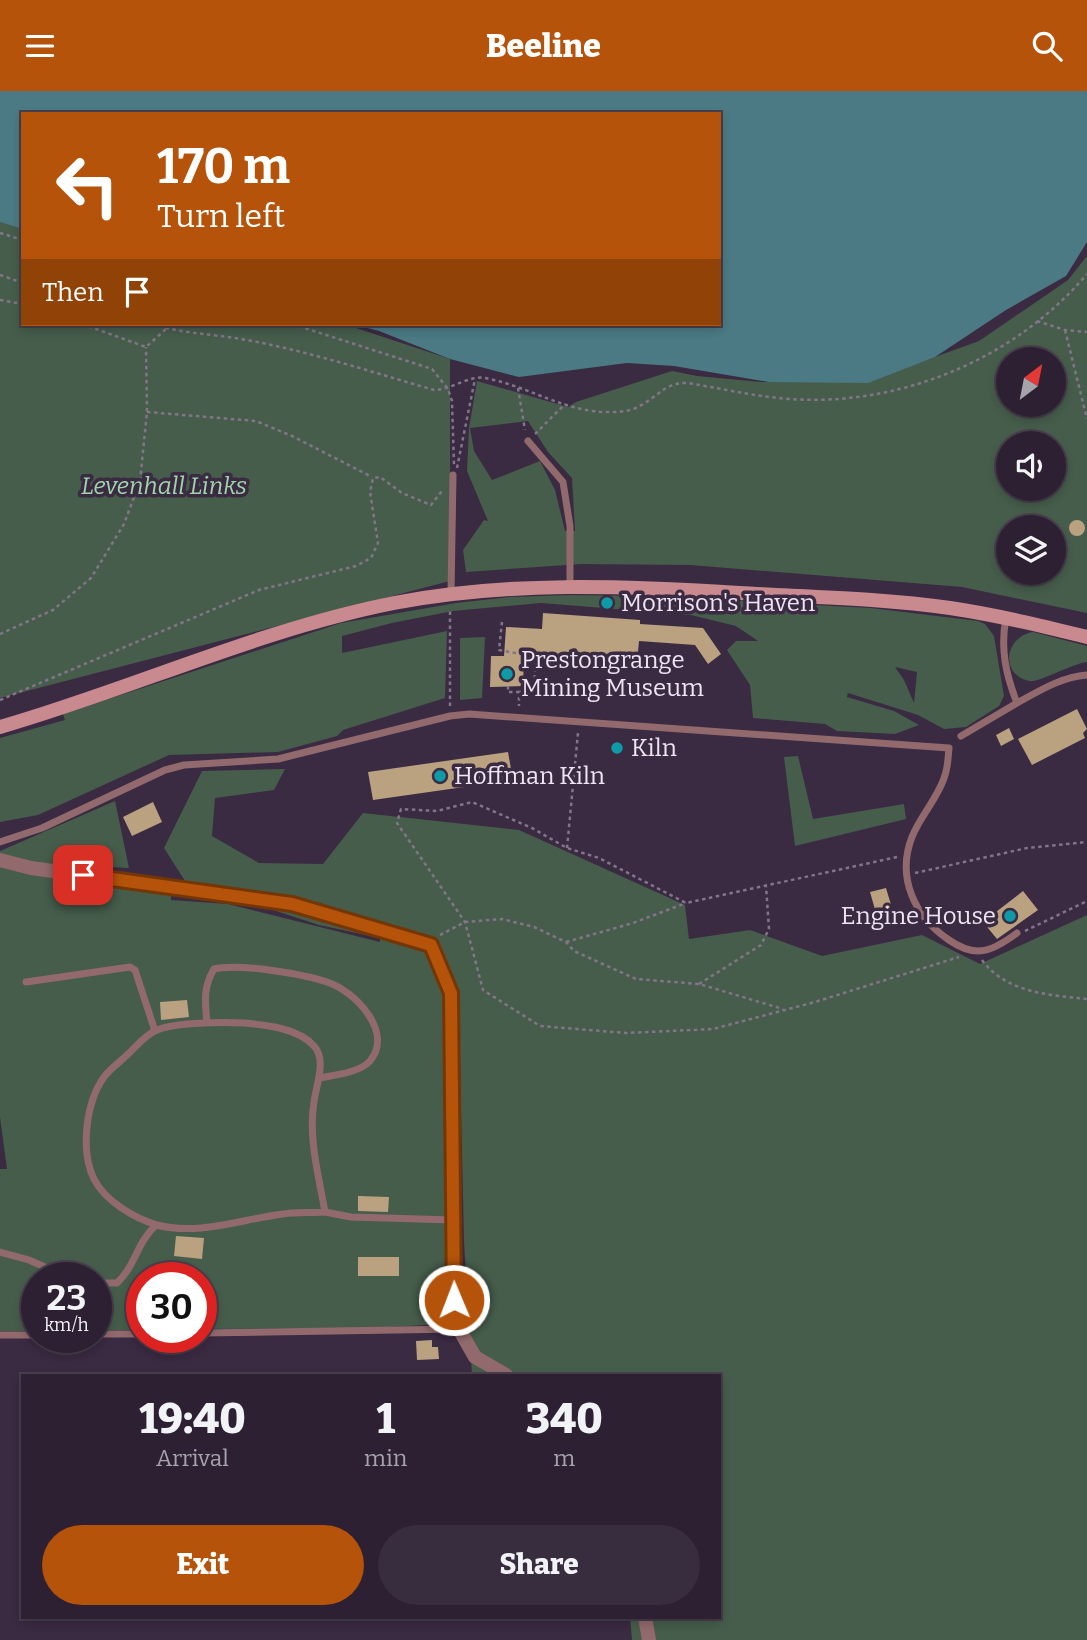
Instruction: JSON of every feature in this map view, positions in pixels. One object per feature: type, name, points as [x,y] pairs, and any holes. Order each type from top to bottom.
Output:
[{"type":"main road","points":[[0,727],[324,620],[394,603],[511,589],[570,587],[687,590],[892,602],[1006,618],[1087,637]]},
{"type":"street","points":[[0,860],[31,868],[292,904],[431,945],[451,993],[454,1300],[459,1329],[475,1357],[504,1374]]},
{"type":"street","points":[[645,1619],[649,1640]]},
{"type":"lane","points":[[528,441],[563,482],[570,526],[570,587]]},
{"type":"lane","points":[[451,595],[453,475]]},
{"type":"lane","points":[[1006,618],[1003,654],[1007,680],[1017,703]]},
{"type":"lane","points":[[961,736],[1050,685],[1074,676],[1087,675]]},
{"type":"lane","points":[[0,842],[42,828],[165,769],[184,765],[278,759],[450,716],[469,714],[949,748],[945,777],[912,837],[907,855],[905,875],[913,900],[928,923],[951,942],[976,952],[997,948],[1017,933]]},
{"type":"lane","points":[[26,982],[131,967],[135,970],[155,1031]]},
{"type":"lane","points":[[207,1023],[206,983],[214,969],[224,967],[277,972],[328,982],[345,991],[361,1005],[375,1027],[378,1045],[369,1062],[352,1070],[319,1078]]},
{"type":"lane","points":[[325,1212],[313,1134],[313,1104],[320,1060],[314,1046],[295,1034],[268,1025],[207,1023],[155,1031],[103,1078],[87,1115],[87,1150],[94,1179],[109,1199],[156,1225],[180,1228],[228,1224],[284,1213],[325,1212],[351,1217],[453,1220]]},
{"type":"lane","points":[[112,1283],[117,1283],[127,1273],[144,1236],[156,1225]]},
{"type":"lane","points":[[0,1252],[33,1262]]},
{"type":"lane","points":[[217,1333],[459,1329]]},
{"type":"lane","points":[[0,1335],[21,1335]]},
{"type":"path","points":[[0,233],[21,239]]},
{"type":"path","points":[[159,326],[247,340],[362,367],[434,390],[448,389],[482,378],[590,411],[628,411],[643,405],[666,386],[685,383],[786,399],[831,401],[866,398],[923,382],[969,365],[1012,341],[1061,301],[1087,274]]},
{"type":"path","points":[[0,275],[21,282]]},
{"type":"path","points":[[0,300],[21,304]]},
{"type":"path","points":[[1037,321],[1065,330],[1087,332]]},
{"type":"path","points":[[88,326],[146,347]]},
{"type":"path","points":[[298,326],[432,369],[448,389],[452,401],[453,475]]},
{"type":"path","points":[[0,634],[53,610],[92,578],[124,524],[140,481],[147,412],[146,347],[166,328]]},
{"type":"path","points":[[1065,330],[1087,419]]},
{"type":"path","points":[[147,412],[256,421],[292,436],[373,478],[380,477],[402,493],[431,505],[460,464],[475,379]]},
{"type":"path","points":[[518,388],[528,441],[565,404]]},
{"type":"path","points":[[0,700],[259,590],[356,566],[371,558],[377,543],[370,492],[373,478]]},
{"type":"path","points":[[450,716],[451,595]]},
{"type":"path","points":[[502,622],[499,650],[536,657],[534,689],[508,692],[508,686]]},
{"type":"path","points":[[519,692],[519,716]]},
{"type":"path","points":[[567,848],[579,721]]},
{"type":"path","points":[[686,903],[600,858],[567,848],[532,828],[472,802],[437,811],[401,809],[397,823],[465,922],[483,990],[540,1026],[626,1033],[713,1028],[976,952],[991,973],[1032,992],[1087,999]]},
{"type":"path","points":[[905,875],[1027,848],[1087,842]]},
{"type":"path","points":[[566,942],[632,923],[686,903],[907,855]]},
{"type":"path","points":[[699,984],[761,945],[769,929],[766,885]]},
{"type":"path","points":[[1017,933],[1033,929],[1087,901]]},
{"type":"path","points":[[440,935],[465,922],[502,919],[534,927],[566,942],[574,951],[635,979],[699,984],[786,1009]]},
{"type":"green space","name":"Levenhall Links","points":[[0,216],[21,222],[21,326],[350,326],[450,359],[450,581],[0,698]]},
{"type":"green space","points":[[1087,256],[1087,613],[962,587],[690,565],[581,564],[466,572],[463,550],[484,520],[488,521],[467,471],[469,428],[477,381],[568,407],[576,402],[672,371],[761,382],[874,379],[979,341],[1068,280]],"holes":[[[528,421],[548,452],[572,478],[575,531],[565,531],[555,490],[540,461],[492,480],[474,451],[470,428]]]},
{"type":"green space","points":[[648,596],[871,608],[978,621],[985,624],[994,636],[1004,696],[999,706],[966,727],[944,729],[918,715],[848,693],[847,697],[894,711],[919,725],[895,734],[837,731],[825,724],[753,718],[750,685],[727,650],[736,641],[758,641],[736,626],[691,615],[541,603],[453,611],[342,636],[342,653],[447,631],[445,698],[343,730],[337,736],[278,752],[169,755],[38,815],[0,822],[0,738],[65,720],[63,714],[341,623],[456,603],[510,597]],"holes":[[[895,667],[917,672],[914,703]]]},
{"type":"green space","points":[[1033,632],[1087,646],[1087,662],[1034,681],[1020,677],[1013,672],[1010,664],[1011,648],[1023,635]]},
{"type":"green space","points":[[485,637],[482,698],[460,700],[460,638]]},
{"type":"green space","points":[[798,756],[813,819],[904,804],[906,819],[795,846],[784,757]]},
{"type":"green space","points":[[285,769],[274,790],[215,798],[212,836],[259,863],[323,864],[363,813],[519,830],[685,905],[689,939],[750,930],[822,956],[922,935],[980,964],[1087,915],[1087,1640],[632,1640],[630,1619],[721,1619],[721,1374],[472,1374],[464,1242],[460,1064],[444,1170],[448,1324],[367,1328],[217,1329],[217,1262],[126,1262],[126,1330],[112,1330],[112,1262],[21,1262],[21,1331],[0,1331],[0,1169],[7,1169],[0,1117],[0,865],[171,889],[171,900],[228,904],[380,942],[380,938],[319,925],[185,881],[164,848],[202,771]]},
{"type":"green space","points":[[115,801],[129,868],[32,863],[0,854],[0,851]]},
{"type":"shaded area","points":[[0,91],[1087,91],[1087,242],[1066,276],[1006,310],[935,357],[868,383],[769,382],[674,366],[627,363],[519,377],[450,359],[360,326],[721,326],[721,112],[21,112],[21,228],[0,222]]},
{"type":"building","points":[[1077,520],[1083,522],[1083,534],[1077,536],[1071,534],[1069,528],[1071,522]]},
{"type":"building","points":[[543,613],[703,628],[721,654],[708,664],[695,645],[639,641],[637,663],[524,655],[523,686],[490,687],[491,656],[504,656],[506,627],[542,629]]},
{"type":"building","points":[[1077,709],[1087,729],[1083,733],[1085,738],[1032,765],[1018,739]]},
{"type":"building","points":[[1009,728],[1014,739],[1001,746],[996,735]]},
{"type":"building","name":"Hoffman Kiln","points":[[508,752],[513,780],[373,800],[368,772]]},
{"type":"building","points":[[153,802],[162,822],[132,836],[123,817]]},
{"type":"building","points":[[886,888],[892,908],[876,913],[870,892]]},
{"type":"building","name":"Engine House","points":[[1023,891],[1038,910],[997,939],[983,922]]},
{"type":"building","points":[[187,1000],[189,1017],[161,1020],[160,1002]]},
{"type":"building","points":[[358,1196],[389,1197],[388,1212],[358,1211]]},
{"type":"building","points":[[176,1236],[204,1238],[202,1259],[174,1256]]},
{"type":"building","points":[[358,1257],[399,1257],[399,1276],[358,1276]]},
{"type":"building","points":[[432,1340],[432,1347],[438,1347],[439,1359],[417,1360],[416,1341]]},
{"type":"place","name":"Morrison's Haven","points":[[607,603]]},
{"type":"place","name":"Prestongrange Mining Museum","points":[[507,674]]},
{"type":"place","name":"Kiln","points":[[617,748]]},
{"type":"place","name":"Hoffman Kiln","points":[[440,776]]},
{"type":"place","name":"Engine House","points":[[1010,916]]},
{"type":"route","points":[[83,875],[292,904],[431,945],[451,993],[454,1300]]}]
